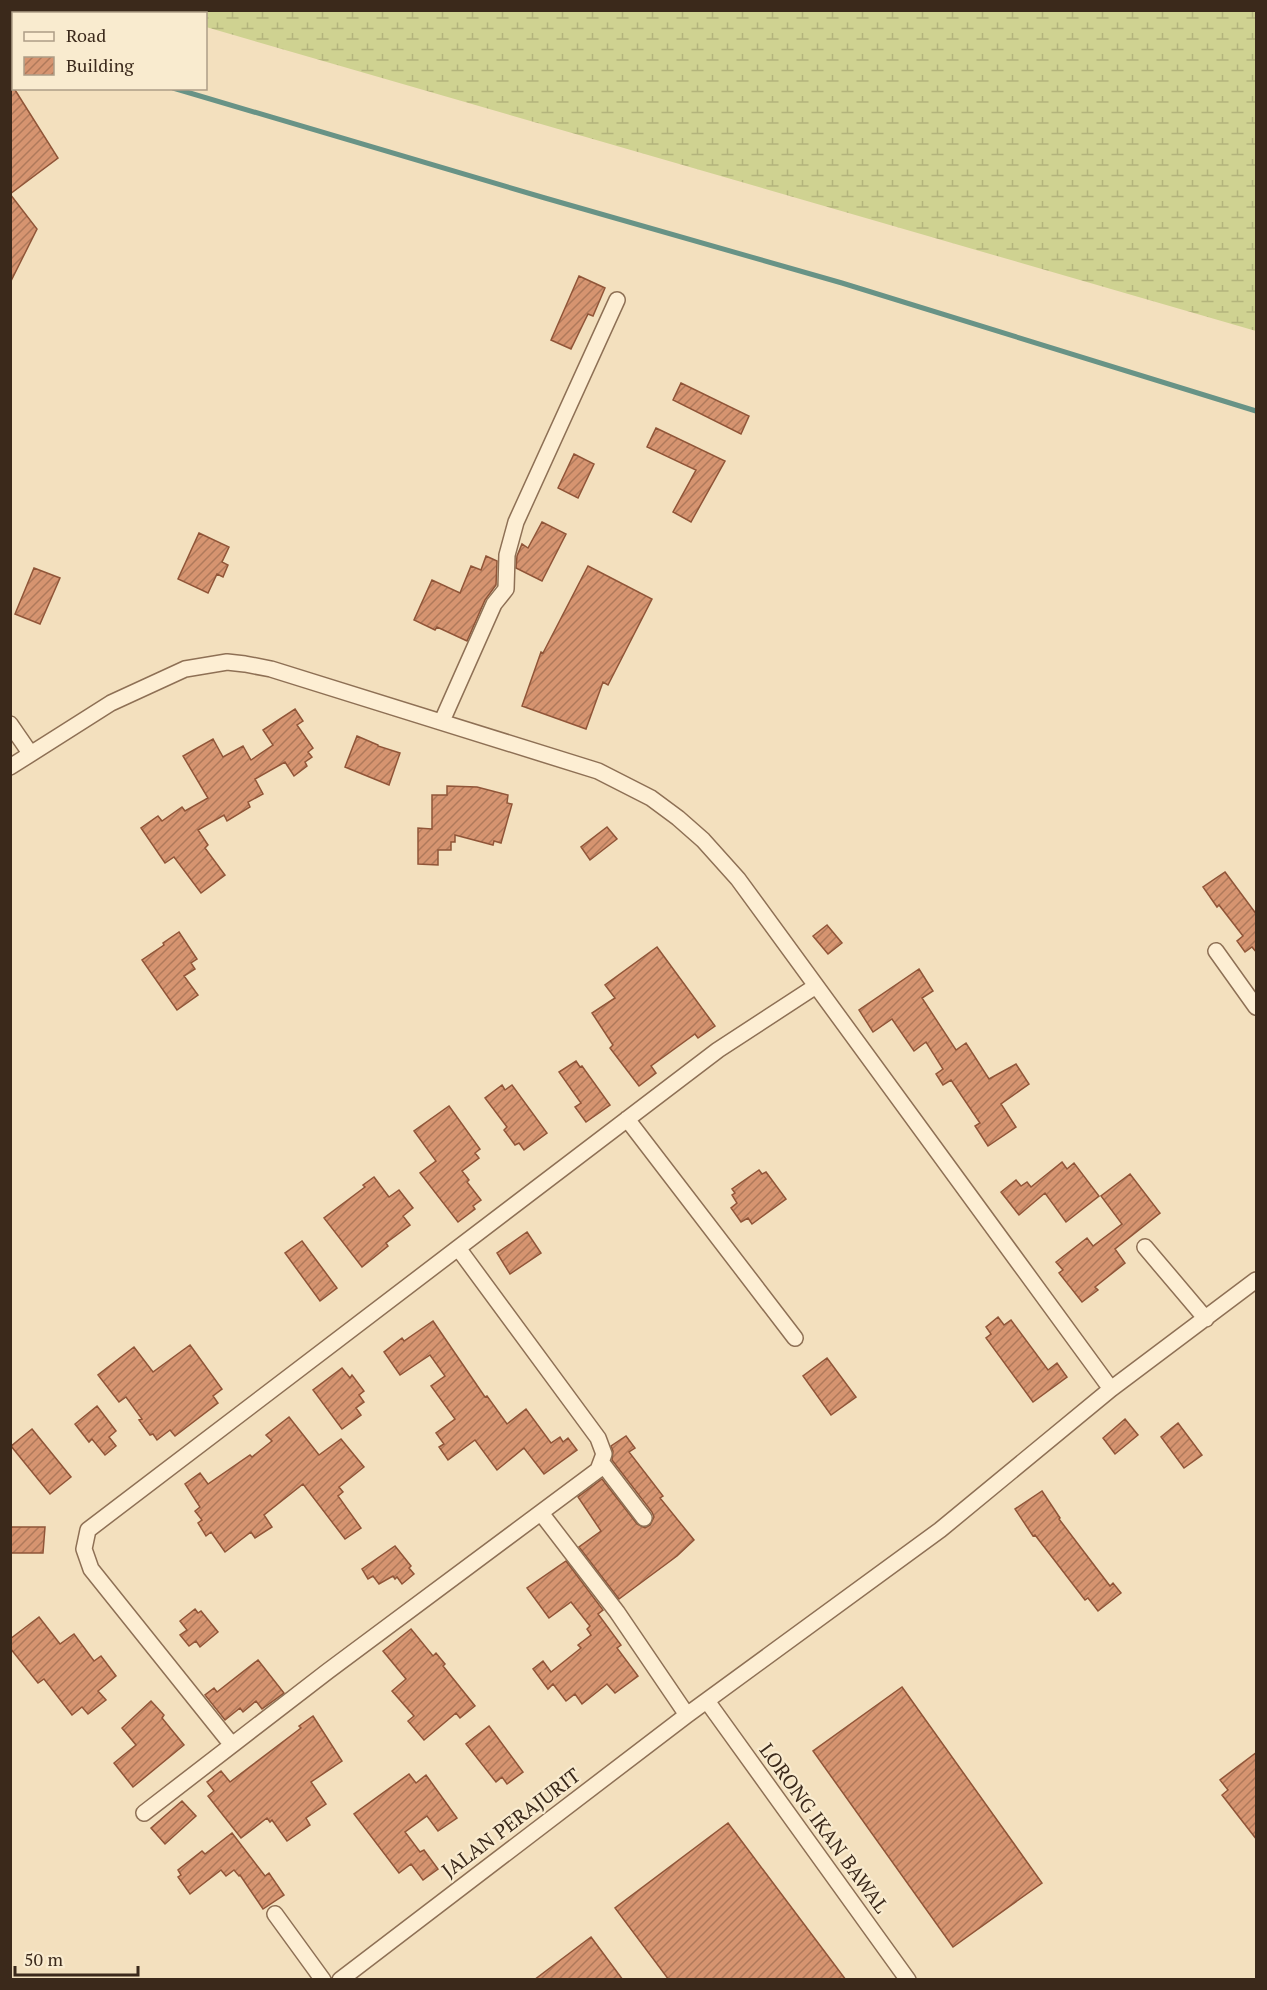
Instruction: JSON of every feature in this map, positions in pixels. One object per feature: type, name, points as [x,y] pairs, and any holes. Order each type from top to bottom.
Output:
[{"type":"street","points":[[442,721],[494,604],[506,590],[507,555],[516,522],[617,300]]},
{"type":"street","points":[[10,767],[111,703],[185,669],[227,662],[271,669],[598,771],[651,798],[703,840],[731,871],[1111,1389]]},
{"type":"street","points":[[10,724],[30,753]]},
{"type":"street","points":[[1216,951],[1257,1007]]},
{"type":"street","points":[[232,1745],[91,1569],[84,1549],[88,1530],[718,1050],[816,986]]},
{"type":"street","points":[[627,1119],[795,1338]]},
{"type":"street","points":[[1145,1247],[1206,1318]]},
{"type":"street","points":[[144,1813],[598,1470],[602,1463],[604,1454],[598,1438],[458,1248]]},
{"type":"street","name":"JALAN PERAJURIT","points":[[340,1980],[687,1715],[940,1530],[1111,1389],[1257,1280]]},
{"type":"street","points":[[602,1463],[644,1518]]},
{"type":"street","points":[[541,1513],[617,1612],[687,1715]]},
{"type":"street","name":"LORONG IKAN BAWAL","points":[[707,1701],[908,1980]]},
{"type":"street","points":[[275,1914],[323,1980]]},
{"type":"green space","points":[[158,11],[1256,11],[1256,331],[207,27],[207,12]]},
{"type":"building","points":[[10,82],[12,90],[15,90],[58,158],[10,194]]},
{"type":"building","points":[[10,194],[37,229],[10,283]]},
{"type":"building","points":[[579,276],[605,288],[593,316],[588,314],[571,349],[551,340]]},
{"type":"building","points":[[681,383],[749,416],[741,434],[673,400]]},
{"type":"building","points":[[656,428],[725,461],[691,522],[673,512],[696,470],[647,447]]},
{"type":"building","points":[[574,454],[594,464],[578,498],[558,488]]},
{"type":"building","points":[[542,522],[566,534],[542,581],[516,568],[517,556],[522,544],[528,548]]},
{"type":"building","points":[[199,533],[229,547],[222,562],[228,565],[223,577],[217,574],[208,593],[178,579]]},
{"type":"building","points":[[486,556],[497,561],[496,585],[485,600],[467,641],[437,627],[435,630],[414,620],[432,580],[460,593],[471,566],[481,570]]},
{"type":"building","points":[[588,566],[652,599],[608,685],[603,682],[586,729],[522,706],[541,652],[543,653]]},
{"type":"building","points":[[34,568],[60,578],[40,624],[15,614]]},
{"type":"building","points":[[295,709],[303,721],[297,725],[313,748],[308,752],[312,757],[305,762],[307,766],[294,776],[285,762],[255,779],[263,794],[248,802],[250,807],[227,821],[224,815],[198,830],[208,845],[205,848],[225,875],[201,893],[174,857],[165,863],[141,828],[158,816],[162,821],[182,807],[185,811],[208,798],[183,756],[213,739],[223,757],[243,746],[251,760],[273,745],[263,730]]},
{"type":"building","points":[[357,736],[400,753],[389,785],[345,767]]},
{"type":"building","points":[[447,786],[477,787],[508,795],[507,803],[512,804],[501,843],[494,841],[493,845],[455,835],[455,842],[451,842],[451,850],[438,850],[438,865],[418,864],[418,828],[432,829],[432,795],[447,795]]},
{"type":"building","points":[[607,827],[617,839],[590,860],[581,847]]},
{"type":"building","points":[[1225,872],[1257,915],[1257,953],[1252,947],[1245,952],[1237,941],[1243,936],[1219,905],[1217,907],[1203,887]]},
{"type":"building","points":[[827,925],[842,943],[828,954],[813,936]]},
{"type":"building","points":[[179,932],[197,959],[191,963],[195,969],[184,976],[198,995],[177,1010],[142,960]]},
{"type":"building","points":[[657,947],[715,1026],[698,1038],[695,1034],[651,1066],[656,1073],[639,1086],[610,1048],[613,1045],[592,1013],[615,998],[605,985]]},
{"type":"building","points":[[919,969],[933,991],[922,998],[956,1050],[966,1043],[989,1079],[1016,1064],[1029,1084],[1001,1104],[1016,1127],[988,1146],[975,1126],[980,1123],[951,1080],[943,1085],[936,1074],[943,1069],[926,1042],[914,1051],[892,1019],[873,1032],[859,1010]]},
{"type":"building","points":[[576,1061],[610,1105],[586,1122],[575,1107],[581,1103],[559,1072]]},
{"type":"building","points":[[502,1085],[505,1090],[512,1085],[547,1133],[524,1150],[519,1143],[515,1145],[504,1130],[507,1127],[485,1098]]},
{"type":"building","points":[[449,1106],[480,1149],[475,1153],[479,1158],[462,1171],[469,1180],[467,1182],[481,1200],[473,1206],[475,1209],[458,1222],[420,1173],[436,1161],[414,1131]]},
{"type":"building","points":[[1062,1162],[1067,1169],[1074,1163],[1099,1196],[1066,1222],[1045,1193],[1019,1215],[1001,1192],[1016,1180],[1021,1186],[1027,1182],[1031,1187]]},
{"type":"building","points":[[759,1170],[762,1174],[766,1172],[786,1199],[752,1224],[748,1218],[741,1222],[731,1208],[737,1203],[732,1195],[735,1193],[732,1189]]},
{"type":"building","points":[[1130,1174],[1160,1213],[1115,1249],[1125,1263],[1095,1287],[1098,1290],[1082,1302],[1059,1273],[1063,1270],[1056,1262],[1087,1238],[1093,1246],[1122,1224],[1101,1196]]},
{"type":"building","points":[[374,1177],[389,1197],[399,1190],[413,1208],[403,1216],[410,1225],[386,1243],[388,1246],[362,1267],[324,1218],[365,1187],[363,1185]]},
{"type":"building","points":[[527,1232],[541,1253],[510,1274],[497,1253]]},
{"type":"building","points":[[302,1241],[337,1288],[320,1301],[285,1253]]},
{"type":"building","points":[[998,1317],[1004,1325],[1011,1320],[1048,1370],[1057,1363],[1067,1377],[1033,1402],[986,1338],[991,1334],[986,1327]]},
{"type":"building","points":[[433,1321],[485,1397],[487,1396],[507,1424],[526,1409],[551,1443],[560,1437],[563,1442],[568,1438],[577,1450],[544,1474],[524,1448],[497,1470],[475,1440],[448,1460],[439,1447],[444,1444],[436,1433],[455,1419],[431,1386],[445,1376],[430,1355],[400,1375],[384,1352],[402,1338],[404,1341]]},
{"type":"building","points":[[190,1345],[222,1389],[213,1396],[218,1403],[175,1436],[170,1430],[157,1440],[153,1434],[150,1435],[139,1420],[142,1419],[126,1397],[119,1402],[98,1375],[134,1347],[153,1372]]},
{"type":"building","points":[[827,1358],[856,1397],[831,1415],[803,1376]]},
{"type":"building","points":[[342,1368],[350,1378],[352,1375],[364,1391],[359,1395],[364,1402],[356,1408],[361,1415],[342,1429],[313,1390]]},
{"type":"building","points":[[97,1406],[116,1431],[109,1437],[116,1446],[105,1455],[92,1439],[89,1442],[75,1424]]},
{"type":"building","points":[[289,1417],[319,1455],[341,1439],[364,1467],[339,1487],[343,1492],[338,1496],[361,1528],[345,1539],[303,1484],[264,1515],[272,1527],[255,1538],[251,1532],[225,1552],[211,1532],[206,1536],[198,1523],[202,1520],[195,1511],[200,1507],[185,1484],[200,1473],[208,1484],[250,1455],[252,1457],[272,1441],[266,1435]]},
{"type":"building","points":[[1125,1419],[1138,1435],[1115,1454],[1103,1438]]},
{"type":"building","points":[[1178,1423],[1202,1455],[1184,1468],[1161,1437]]},
{"type":"building","points":[[32,1429],[71,1477],[50,1494],[11,1446]]},
{"type":"building","points":[[626,1436],[635,1448],[629,1452],[663,1496],[660,1498],[694,1540],[677,1556],[619,1599],[579,1547],[601,1531],[578,1497],[602,1479],[637,1524],[645,1528],[650,1525],[654,1517],[652,1512],[612,1460],[611,1446]]},
{"type":"building","points":[[1042,1491],[1059,1519],[1110,1586],[1113,1583],[1121,1593],[1098,1611],[1088,1598],[1085,1600],[1035,1535],[1033,1536],[1015,1509]]},
{"type":"building","points":[[10,1527],[45,1527],[43,1553],[10,1553]]},
{"type":"building","points":[[395,1546],[411,1566],[409,1568],[414,1574],[402,1584],[397,1577],[395,1579],[393,1576],[379,1584],[373,1576],[368,1579],[362,1569]]},
{"type":"building","points":[[566,1561],[603,1610],[598,1614],[621,1645],[617,1648],[638,1676],[615,1693],[607,1684],[582,1704],[575,1694],[566,1701],[553,1684],[548,1689],[533,1669],[543,1661],[551,1672],[581,1648],[578,1645],[591,1635],[587,1629],[590,1626],[571,1602],[549,1618],[527,1588]]},
{"type":"building","points":[[195,1609],[198,1613],[201,1611],[218,1632],[200,1647],[196,1641],[189,1646],[180,1635],[187,1630],[180,1621]]},
{"type":"building","points":[[39,1617],[60,1644],[74,1634],[94,1661],[101,1656],[116,1676],[98,1691],[106,1700],[88,1714],[82,1707],[72,1715],[44,1679],[38,1683],[10,1648],[10,1639]]},
{"type":"building","points":[[411,1629],[433,1656],[436,1653],[445,1664],[443,1666],[475,1706],[460,1718],[456,1713],[424,1740],[408,1721],[414,1716],[392,1691],[406,1679],[383,1651]]},
{"type":"building","points":[[258,1660],[284,1693],[262,1709],[256,1701],[243,1712],[240,1708],[225,1720],[205,1695],[214,1688],[217,1692]]},
{"type":"building","points":[[902,1687],[1042,1883],[953,1947],[813,1751]]},
{"type":"building","points":[[151,1701],[164,1715],[162,1718],[184,1745],[133,1787],[114,1763],[136,1745],[122,1728]]},
{"type":"building","points":[[313,1716],[342,1761],[311,1782],[326,1804],[306,1818],[310,1825],[287,1841],[272,1820],[270,1822],[267,1818],[241,1838],[208,1796],[214,1791],[207,1782],[221,1771],[230,1782],[301,1728],[299,1726]]},
{"type":"building","points":[[489,1726],[523,1772],[507,1784],[502,1777],[496,1782],[466,1744]]},
{"type":"building","points":[[1257,1752],[1257,1840],[1222,1795],[1228,1790],[1220,1780]]},
{"type":"building","points":[[409,1774],[416,1783],[426,1775],[457,1818],[438,1831],[427,1816],[405,1832],[420,1852],[424,1850],[438,1869],[423,1880],[411,1864],[399,1873],[354,1814]]},
{"type":"building","points":[[182,1801],[196,1816],[165,1844],[151,1828]]},
{"type":"building","points":[[728,1823],[846,1980],[669,1980],[615,1908]]},
{"type":"building","points":[[232,1833],[265,1876],[269,1873],[284,1895],[263,1909],[240,1875],[234,1870],[226,1876],[221,1870],[190,1894],[178,1877],[181,1875],[178,1870],[202,1851],[205,1854]]},
{"type":"building","points":[[591,1937],[623,1980],[534,1980]]},
{"type":"waterway","points":[[180,90],[842,283],[1256,411]]}]
